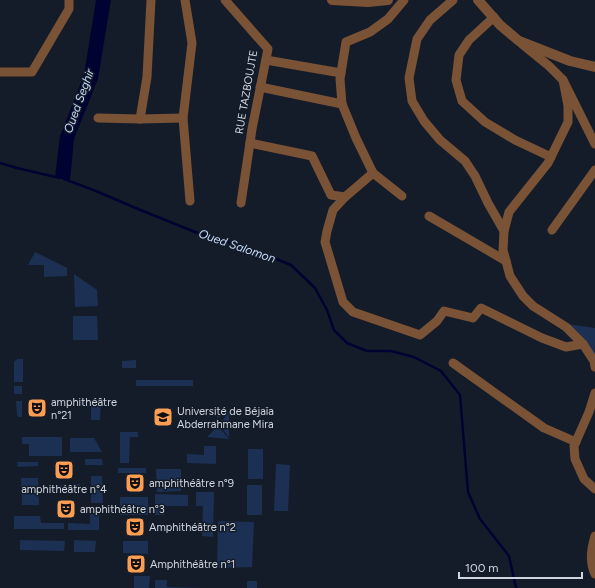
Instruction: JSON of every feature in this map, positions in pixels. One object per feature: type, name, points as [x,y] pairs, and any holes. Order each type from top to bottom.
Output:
[{"type":"street","points":[[0,72],[32,72],[69,9],[69,0]]},
{"type":"street","points":[[140,119],[147,77],[151,0]]},
{"type":"street","points":[[186,0],[192,43],[183,118],[190,201]]},
{"type":"street","name":"RUE TAZBOUJTE","points":[[225,0],[268,49],[250,143],[241,203]]},
{"type":"street","points":[[332,0],[368,2],[388,0]]},
{"type":"street","points":[[402,196],[373,173],[342,104],[340,79],[346,42],[370,32],[388,19],[404,0]]},
{"type":"street","points":[[453,0],[430,20],[417,39],[409,78],[412,101],[424,121],[440,140],[465,161],[476,176],[488,203],[504,231]]},
{"type":"street","points":[[478,0],[500,25],[549,66],[563,80],[595,144]]},
{"type":"street","points":[[494,17],[469,40],[459,55],[456,80],[462,101],[485,122],[515,140],[551,157]]},
{"type":"street","points":[[519,42],[570,61],[595,67]]},
{"type":"street","points":[[266,60],[341,74]]},
{"type":"street","points":[[563,80],[568,106],[568,122],[548,163],[509,212],[504,231],[503,250],[510,276],[523,296],[533,306],[566,327],[583,344],[594,361],[595,367]]},
{"type":"street","points":[[260,87],[342,104]]},
{"type":"street","points":[[98,118],[183,118]]},
{"type":"street","points":[[250,143],[312,156],[331,195],[333,210],[325,242],[344,302],[353,312],[420,335],[437,321],[444,311],[473,318],[481,308],[542,338],[566,347],[583,344]]},
{"type":"street","points":[[552,230],[595,170]]},
{"type":"street","points":[[333,210],[344,197],[373,173]]},
{"type":"street","points":[[331,195],[344,197]]},
{"type":"street","points":[[429,216],[506,261]]},
{"type":"street","points":[[453,363],[544,428],[576,442]]},
{"type":"street","points":[[595,394],[574,446],[575,459],[584,479],[595,489]]},
{"type":"street","points":[[595,536],[591,551],[591,567],[595,574]]},
{"type":"shaded area","points":[[35,252],[67,268],[67,276],[44,277],[44,265],[28,265]]},
{"type":"shaded area","points":[[74,274],[97,290],[98,306],[75,307]]},
{"type":"shaded area","points":[[73,316],[97,316],[98,340],[73,340]]},
{"type":"shaded area","points":[[560,323],[595,328],[595,367],[594,361]]},
{"type":"shaded area","points":[[17,359],[23,359],[23,382],[14,382],[14,362]]},
{"type":"shaded area","points":[[136,360],[136,368],[122,368],[122,361]]},
{"type":"shaded area","points":[[136,380],[193,380],[193,386],[136,386]]},
{"type":"shaded area","points":[[14,386],[22,386],[22,394],[14,394]]},
{"type":"shaded area","points":[[16,401],[22,401],[22,417],[17,415]]},
{"type":"shaded area","points":[[91,402],[101,402],[100,420],[91,420]]},
{"type":"shaded area","points":[[210,409],[228,411],[218,418]]},
{"type":"shaded area","points":[[229,411],[229,438],[220,425]]},
{"type":"shaded area","points":[[218,426],[229,439],[207,437]]},
{"type":"shaded area","points":[[120,432],[138,432],[138,437],[130,437],[129,463],[120,463]]},
{"type":"shaded area","points":[[22,437],[62,437],[62,456],[29,456],[29,444],[22,444]]},
{"type":"shaded area","points":[[70,438],[94,438],[102,452],[70,452]]},
{"type":"shaded area","points":[[204,446],[216,446],[216,464],[187,463],[187,454],[204,455]]},
{"type":"shaded area","points":[[248,449],[263,449],[263,479],[248,479]]},
{"type":"shaded area","points":[[85,459],[102,459],[103,465],[85,465]]},
{"type":"shaded area","points":[[17,462],[38,462],[38,466],[18,467]]},
{"type":"shaded area","points":[[276,464],[290,465],[288,511],[274,511]]},
{"type":"shaded area","points":[[118,468],[146,468],[146,473],[118,473]]},
{"type":"shaded area","points":[[156,469],[181,469],[181,491],[157,492]]},
{"type":"shaded area","points":[[91,476],[102,476],[103,503],[91,503]]},
{"type":"shaded area","points":[[21,478],[38,478],[39,505],[22,505]]},
{"type":"shaded area","points":[[80,484],[80,492],[50,493],[50,486]]},
{"type":"shaded area","points":[[247,485],[262,485],[262,515],[247,515]]},
{"type":"shaded area","points":[[196,492],[214,492],[213,537],[202,536],[203,506],[196,506]]},
{"type":"shaded area","points":[[155,494],[188,495],[188,506],[164,506],[164,515],[155,515]]},
{"type":"shaded area","points":[[120,497],[148,497],[148,515],[120,515]]},
{"type":"shaded area","points":[[90,514],[99,514],[99,530],[68,530],[68,523],[90,524]]},
{"type":"shaded area","points":[[14,516],[40,516],[41,523],[64,523],[64,529],[14,529]]},
{"type":"shaded area","points":[[218,521],[254,522],[252,567],[217,568]]},
{"type":"shaded area","points":[[20,540],[65,541],[64,551],[20,550]]},
{"type":"shaded area","points":[[74,540],[96,541],[95,552],[74,552]]},
{"type":"shaded area","points":[[123,541],[148,541],[148,554],[123,553]]},
{"type":"shaded area","points":[[134,576],[150,576],[149,588],[134,588]]},
{"type":"shaded area","points":[[155,580],[167,580],[167,587],[202,588],[155,588]]},
{"type":"shaded area","points":[[247,581],[257,581],[257,588],[247,588]]},
{"type":"water","name":"Oued Seghir","points":[[96,0],[111,0],[98,79],[74,139],[70,181],[55,177],[60,136],[84,75]]},
{"type":"waterway","name":"Oued Salomon","points":[[0,163],[60,178]]},
{"type":"waterway","name":"Oued Salomon","points":[[64,179],[195,232],[254,250],[291,265],[315,288],[327,310],[334,330],[347,343],[367,351],[391,351],[414,357],[441,371],[460,395],[468,492],[480,519],[509,556],[516,588]]},
{"type":"place","name":"amphithéâtre n°21","points":[[37,408]]},
{"type":"place","name":"Université de Béjaïa Abderrahmane Mira","points":[[163,417]]},
{"type":"place","name":"amphithéâtre n°4","points":[[64,470]]},
{"type":"place","name":"amphithéâtre n°9","points":[[135,483]]},
{"type":"place","name":"amphithéâtre n°3","points":[[66,509]]},
{"type":"place","name":"Amphithéâtre n°2","points":[[135,527]]},
{"type":"place","name":"Amphithéâtre n°1","points":[[136,564]]}]
